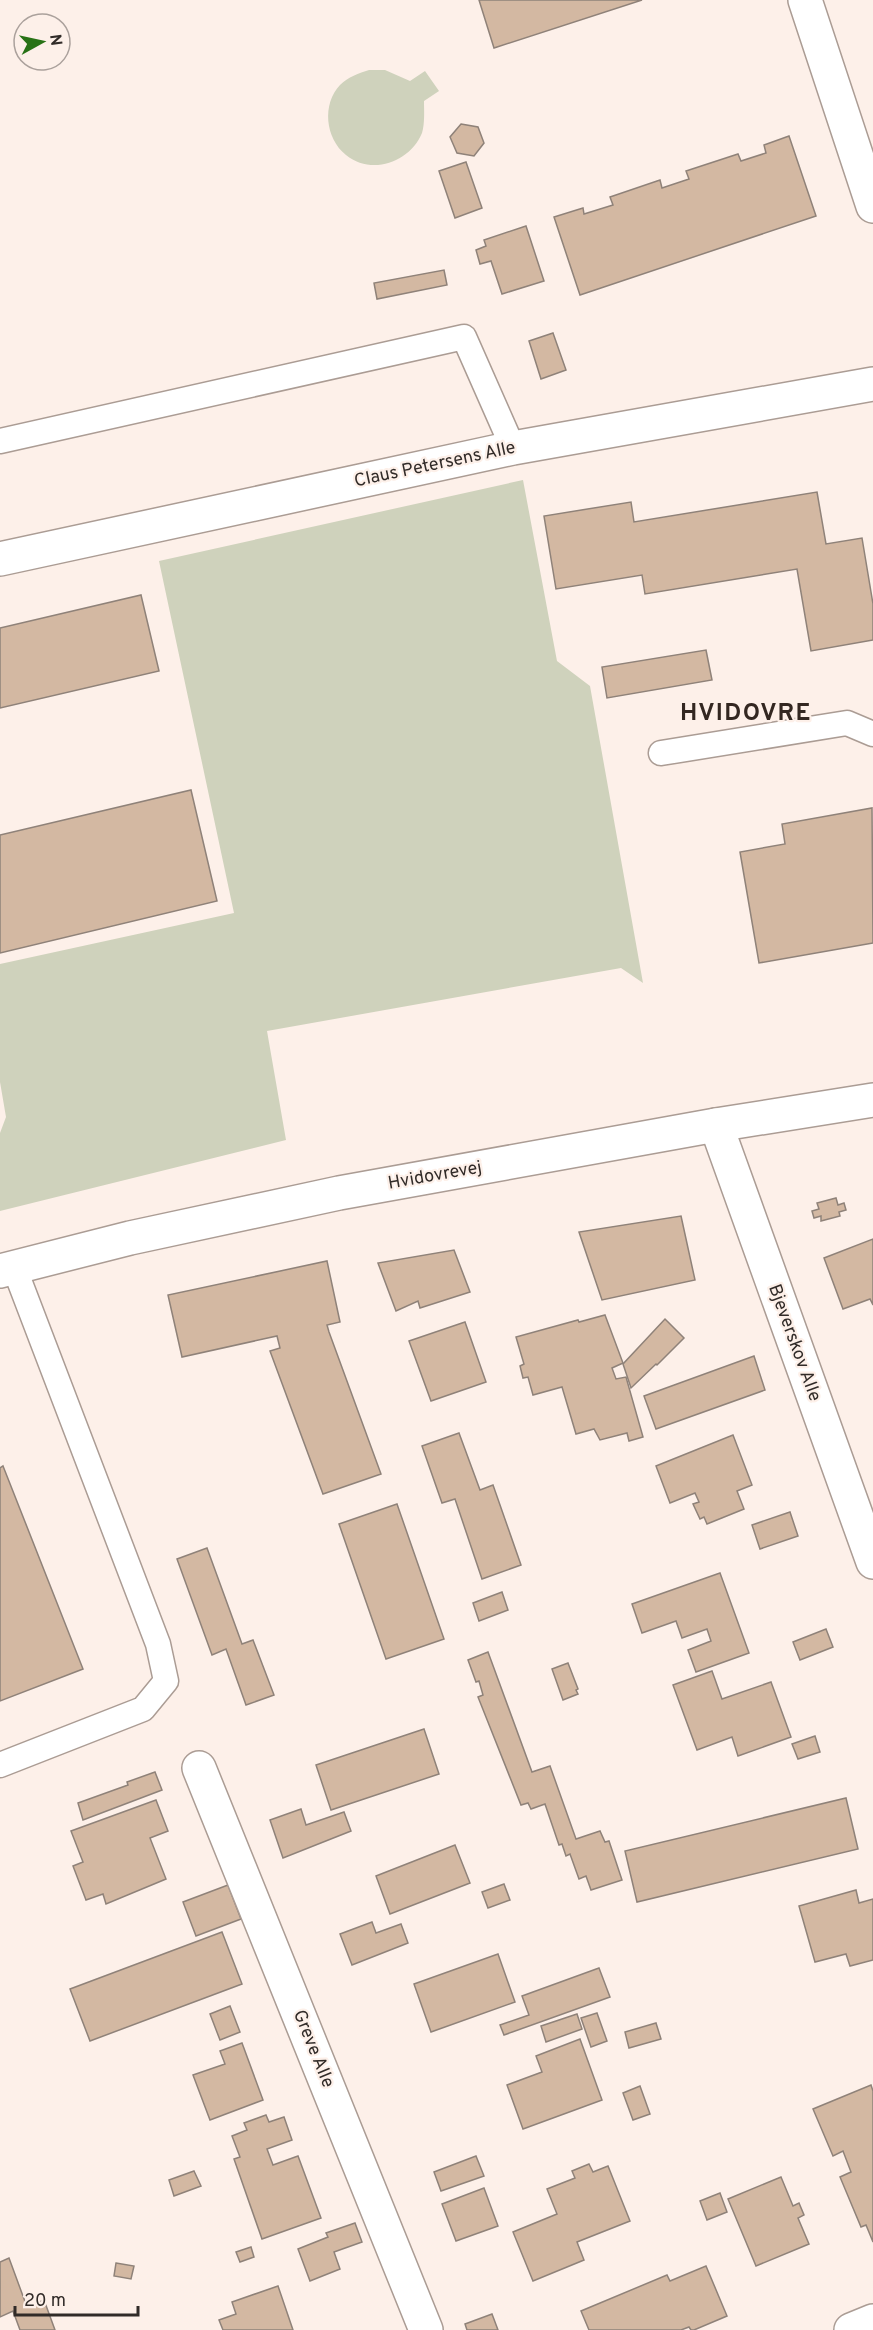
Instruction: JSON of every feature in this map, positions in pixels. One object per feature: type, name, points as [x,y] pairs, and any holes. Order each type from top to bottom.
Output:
[{"type":"street","points":[[805,0],[860,128],[873,206]]},
{"type":"street","name":"Claus Petersens Alle","points":[[0,559],[513,448],[873,384]]},
{"type":"street","name":"Hvidovrevej","points":[[7,1269],[130,1238],[339,1193],[716,1125],[873,1100]]},
{"type":"street","name":"Bjeverskov Alle","points":[[716,1125],[873,1562]]},
{"type":"street","name":"Greve Alle","points":[[200,1768],[426,2330]]},
{"type":"street","points":[[851,2330],[873,2321]]},
{"type":"lane","points":[[0,441],[464,337],[513,448]]},
{"type":"lane","points":[[661,753],[847,723],[873,734]]},
{"type":"lane","points":[[0,1766],[143,1709],[166,1681],[159,1644],[7,1269]]},
{"type":"green space","points":[[369,70],[385,70],[410,81],[425,71],[439,91],[424,101],[422,133],[409,152],[389,163],[378,165],[356,161],[346,155],[334,140],[328,121],[330,102],[340,85]]},
{"type":"green space","points":[[523,480],[557,661],[590,686],[643,983],[621,968],[267,1031],[286,1140],[0,1211],[0,1133],[6,1117],[0,1082],[0,964],[234,913],[159,561]]},
{"type":"building","points":[[479,0],[642,0],[494,48]]},
{"type":"building","points":[[461,124],[478,127],[484,143],[474,156],[457,153],[450,137]]},
{"type":"building","points":[[789,136],[816,216],[580,295],[554,217],[583,208],[584,214],[613,205],[610,197],[660,180],[662,188],[689,179],[686,171],[738,154],[741,161],[766,153],[764,145]]},
{"type":"building","points":[[466,162],[482,208],[455,218],[439,171]]},
{"type":"building","points":[[526,226],[544,281],[502,294],[491,261],[480,264],[476,250],[486,246],[484,240]]},
{"type":"building","points":[[444,270],[447,285],[377,299],[374,283]]},
{"type":"building","points":[[553,333],[566,370],[541,379],[529,341]]},
{"type":"building","points":[[817,492],[826,544],[862,538],[873,604],[873,640],[811,651],[797,569],[645,594],[642,575],[556,589],[544,516],[631,502],[634,522]]},
{"type":"building","points":[[141,595],[159,671],[0,708],[0,628]]},
{"type":"building","points":[[706,650],[712,680],[607,698],[602,667]]},
{"type":"building","points":[[191,790],[217,901],[0,953],[0,835]]},
{"type":"building","points":[[872,808],[873,943],[759,963],[740,852],[785,844],[782,824]]},
{"type":"building","points":[[836,1198],[838,1205],[844,1203],[846,1210],[839,1212],[840,1216],[821,1221],[821,1216],[814,1218],[812,1211],[819,1209],[817,1203]]},
{"type":"building","points":[[681,1216],[695,1280],[602,1300],[579,1232]]},
{"type":"building","points":[[873,1239],[873,1305],[870,1299],[843,1309],[824,1258]]},
{"type":"building","points":[[454,1250],[470,1292],[420,1308],[418,1301],[396,1311],[378,1263]]},
{"type":"building","points":[[327,1261],[340,1322],[327,1325],[381,1474],[323,1494],[270,1351],[280,1348],[277,1336],[182,1357],[168,1295]]},
{"type":"building","points":[[605,1315],[623,1363],[612,1368],[616,1379],[626,1377],[643,1437],[629,1441],[627,1433],[600,1440],[594,1429],[576,1434],[562,1387],[533,1395],[528,1377],[523,1378],[520,1366],[524,1364],[516,1337]]},
{"type":"building","points":[[665,1319],[684,1338],[631,1388],[623,1364]]},
{"type":"building","points":[[465,1322],[486,1382],[431,1401],[409,1341]]},
{"type":"building","points":[[754,1356],[765,1390],[656,1429],[644,1396]]},
{"type":"building","points":[[459,1433],[480,1490],[493,1485],[521,1565],[482,1579],[455,1499],[442,1503],[422,1446]]},
{"type":"building","points":[[733,1435],[752,1485],[737,1491],[744,1509],[707,1524],[704,1517],[700,1519],[693,1504],[699,1502],[695,1493],[670,1503],[656,1466]]},
{"type":"building","points":[[3,1466],[83,1669],[0,1701],[0,1468]]},
{"type":"building","points":[[397,1504],[444,1639],[386,1659],[339,1524]]},
{"type":"building","points":[[790,1512],[798,1536],[760,1549],[752,1525]]},
{"type":"building","points":[[207,1548],[242,1644],[253,1640],[274,1695],[246,1705],[226,1649],[212,1655],[177,1559]]},
{"type":"building","points":[[720,1573],[749,1653],[696,1672],[688,1650],[711,1641],[707,1629],[682,1638],[676,1621],[642,1633],[632,1604]]},
{"type":"building","points":[[502,1592],[508,1610],[479,1621],[473,1603]]},
{"type":"building","points":[[826,1629],[833,1647],[800,1660],[793,1642]]},
{"type":"building","points":[[488,1652],[532,1772],[550,1766],[576,1839],[600,1831],[605,1842],[609,1841],[622,1880],[591,1890],[586,1876],[579,1879],[570,1854],[566,1856],[562,1844],[559,1845],[545,1804],[531,1809],[528,1803],[521,1805],[478,1697],[483,1695],[479,1681],[476,1682],[468,1660]]},
{"type":"building","points":[[568,1663],[578,1694],[563,1700],[552,1669]]},
{"type":"building","points":[[712,1671],[722,1699],[771,1682],[791,1737],[738,1756],[732,1737],[697,1750],[673,1685]]},
{"type":"building","points":[[424,1729],[439,1774],[331,1810],[316,1765]]},
{"type":"building","points":[[815,1736],[820,1752],[798,1759],[792,1744]]},
{"type":"building","points":[[155,1772],[162,1790],[83,1820],[78,1803],[128,1785],[127,1782]]},
{"type":"building","points":[[846,1798],[858,1849],[637,1902],[625,1851]]},
{"type":"building","points":[[156,1800],[168,1831],[150,1838],[166,1879],[106,1904],[103,1894],[86,1900],[73,1866],[83,1862],[71,1831]]},
{"type":"building","points":[[301,1809],[306,1825],[344,1812],[351,1831],[283,1858],[270,1820]]},
{"type":"building","points":[[455,1845],[470,1883],[390,1914],[376,1876]]},
{"type":"building","points":[[504,1884],[510,1900],[488,1908],[482,1892]]},
{"type":"building","points":[[228,1885],[241,1919],[196,1936],[183,1902]]},
{"type":"building","points":[[856,1890],[859,1903],[873,1899],[873,1960],[850,1966],[846,1954],[815,1962],[799,1906]]},
{"type":"building","points":[[372,1922],[376,1933],[401,1924],[408,1943],[352,1965],[340,1934]]},
{"type":"building","points":[[222,1932],[242,1984],[90,2041],[70,1989]]},
{"type":"building","points":[[498,1954],[515,2002],[431,2032],[414,1984]]},
{"type":"building","points":[[599,1968],[610,1997],[504,2035],[500,2025],[529,2015],[522,1996]]},
{"type":"building","points":[[230,2006],[240,2032],[220,2040],[210,2014]]},
{"type":"building","points":[[597,2013],[607,2041],[591,2047],[581,2018]]},
{"type":"building","points":[[577,2014],[582,2029],[546,2042],[541,2026]]},
{"type":"building","points":[[656,2023],[661,2039],[629,2048],[625,2032]]},
{"type":"building","points":[[580,2039],[602,2100],[523,2129],[507,2085],[542,2072],[536,2056]]},
{"type":"building","points":[[242,2043],[263,2100],[210,2120],[193,2075],[225,2064],[220,2051]]},
{"type":"building","points":[[871,2085],[873,2091],[873,2242],[866,2225],[861,2227],[840,2177],[851,2172],[843,2151],[833,2156],[813,2109]]},
{"type":"building","points":[[640,2086],[650,2114],[633,2120],[623,2093]]},
{"type":"building","points":[[266,2115],[269,2122],[284,2117],[292,2140],[267,2149],[273,2165],[298,2156],[321,2218],[262,2239],[234,2159],[240,2157],[232,2136],[247,2130],[244,2123]]},
{"type":"building","points":[[476,2156],[484,2176],[441,2191],[434,2172]]},
{"type":"building","points":[[589,2164],[593,2172],[608,2166],[630,2221],[577,2242],[584,2260],[533,2281],[513,2232],[557,2214],[547,2189],[575,2178],[572,2171]]},
{"type":"building","points":[[194,2171],[201,2186],[174,2196],[169,2180]]},
{"type":"building","points":[[781,2177],[793,2206],[799,2203],[804,2215],[798,2218],[809,2244],[756,2266],[728,2199]]},
{"type":"building","points":[[484,2188],[498,2226],[456,2241],[442,2204]]},
{"type":"building","points":[[720,2193],[727,2212],[707,2220],[700,2201]]},
{"type":"building","points":[[355,2223],[362,2242],[334,2252],[340,2269],[310,2281],[298,2249],[328,2237],[326,2233]]},
{"type":"building","points":[[251,2247],[254,2257],[240,2262],[236,2252]]},
{"type":"building","points":[[9,2258],[27,2307],[44,2300],[55,2330],[20,2330],[13,2311],[0,2317],[0,2262]]},
{"type":"building","points":[[116,2263],[134,2266],[131,2279],[114,2276]]},
{"type":"building","points":[[706,2266],[727,2316],[694,2330],[689,2327],[681,2330],[589,2330],[581,2311],[667,2275],[670,2281]]},
{"type":"building","points":[[278,2286],[293,2330],[223,2330],[219,2320],[236,2314],[232,2302]]},
{"type":"building","points":[[492,2314],[498,2330],[467,2330],[465,2324]]},
{"type":"district","name":"HVIDOVRE","points":[[746,714]]}]
